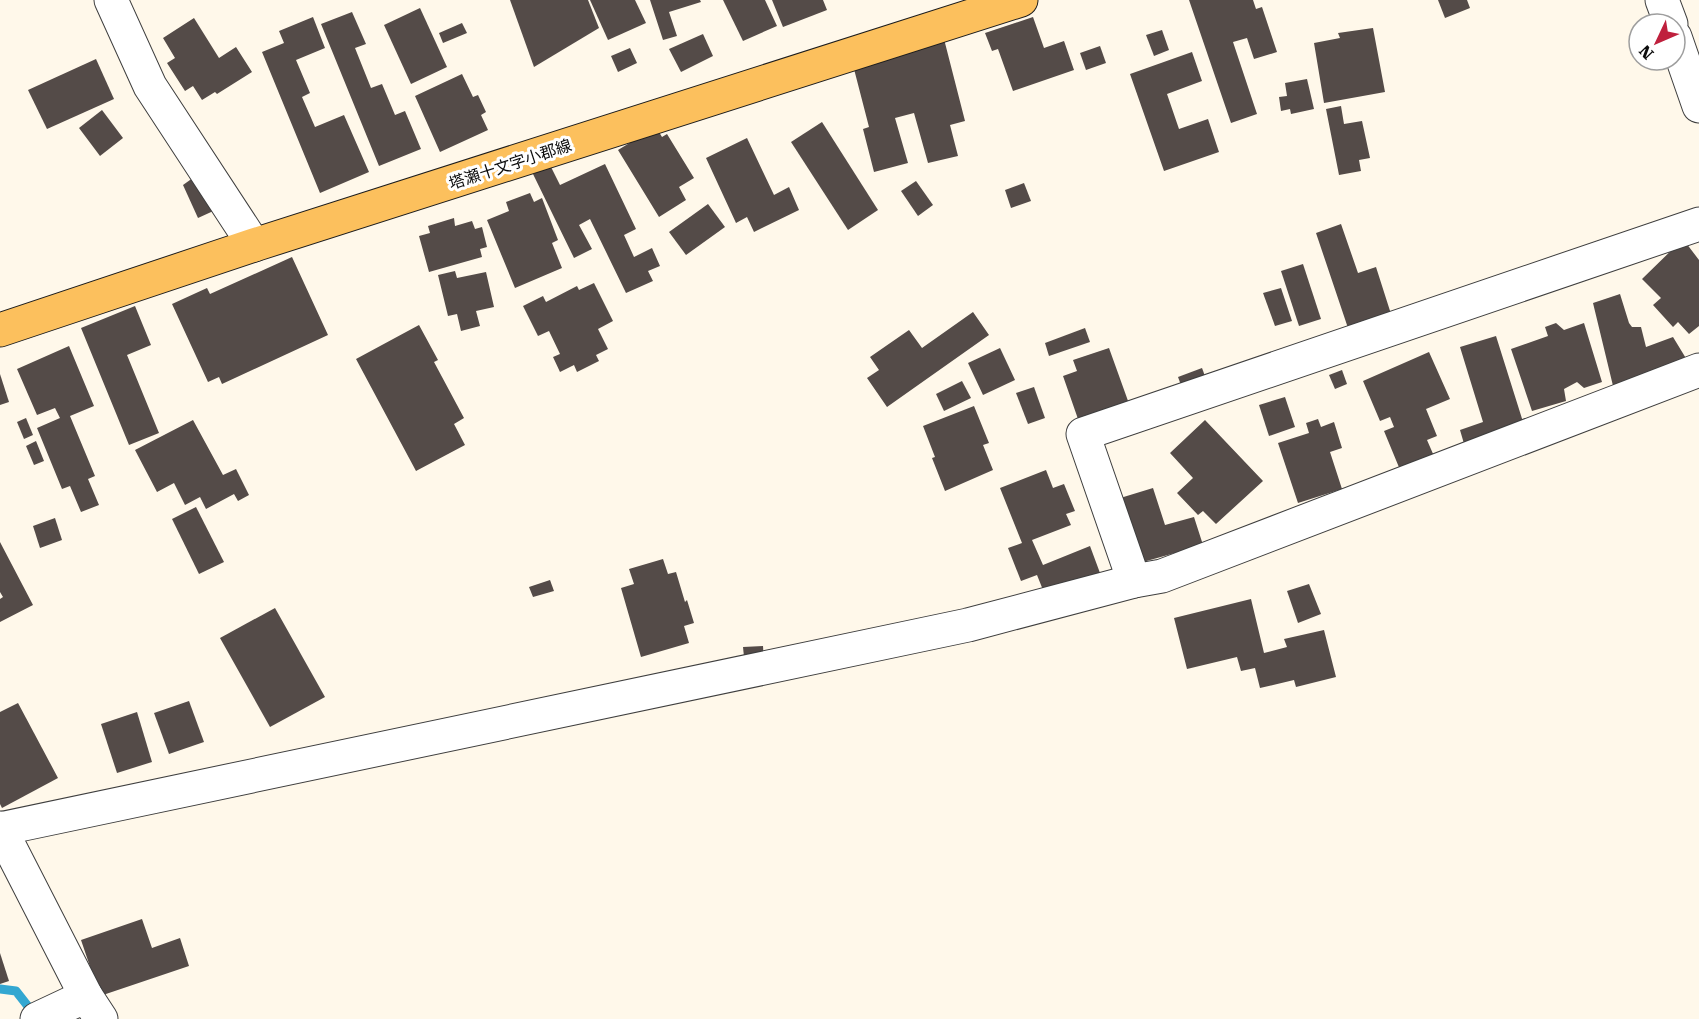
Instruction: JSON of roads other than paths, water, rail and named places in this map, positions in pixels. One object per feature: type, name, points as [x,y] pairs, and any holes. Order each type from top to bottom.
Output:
[{"type":"main road","name":"塔瀬十文字小郡線","points":[[0,330],[974,8],[1021,0]]},
{"type":"street","points":[[111,0],[150,86],[254,245]]},
{"type":"street","points":[[1687,72],[1699,106]]},
{"type":"street","points":[[1134,581],[1083,434],[1699,224]]},
{"type":"street","points":[[37,1019],[93,1008],[0,829],[968,625],[1134,581],[1162,576],[1699,370]]},
{"type":"waterway","points":[[0,989],[16,991],[34,1014]]}]
